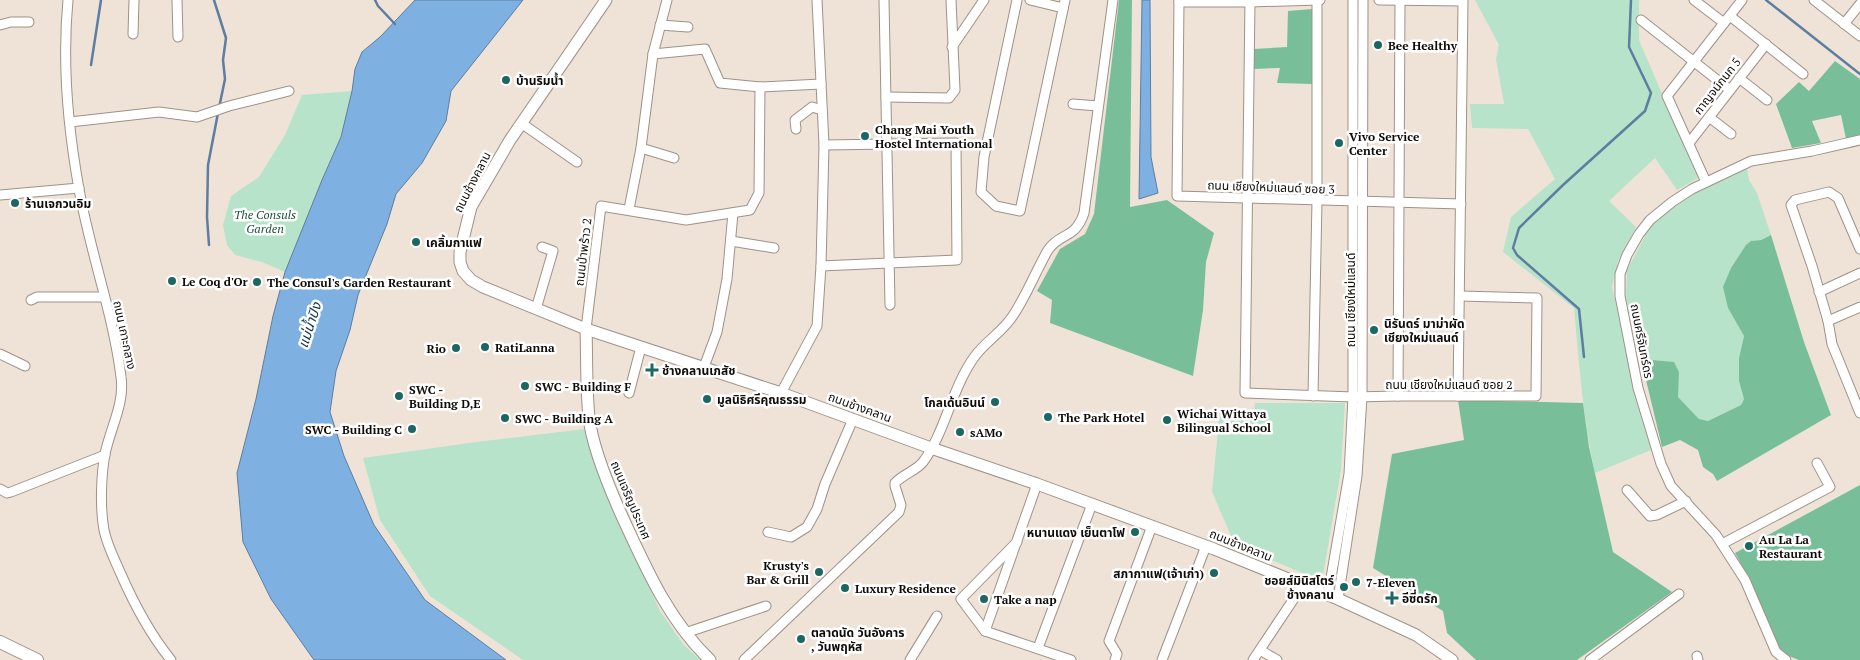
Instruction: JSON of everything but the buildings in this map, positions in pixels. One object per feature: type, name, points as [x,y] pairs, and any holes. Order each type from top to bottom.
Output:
[{"type":"main road","points":[[0,642],[37,660]]},
{"type":"street","name":"ถนน เกาะกลาง","points":[[68,0],[66,18],[67,74],[70,122],[79,188],[122,379],[119,406],[105,455],[101,514],[107,543],[136,608],[151,635],[171,660]]},
{"type":"street","points":[[133,34],[134,0]]},
{"type":"street","points":[[177,0],[178,37]]},
{"type":"street","name":"ถนนช้างคลาน","points":[[606,0],[521,123],[471,207],[460,252],[460,262],[463,271],[471,280],[483,287],[586,329],[781,393],[1206,546],[1333,597],[1416,635],[1452,660]]},
{"type":"street","points":[[666,0],[653,54],[641,148],[629,209],[686,220],[750,210],[760,193],[760,87]]},
{"type":"street","points":[[781,393],[817,326],[821,266],[824,144],[817,0]]},
{"type":"street","points":[[884,0],[890,305]]},
{"type":"street","points":[[886,97],[949,98],[953,95],[955,90],[950,0]]},
{"type":"street","points":[[952,47],[984,0]]},
{"type":"street","points":[[1017,0],[984,157],[981,192],[996,206],[1020,211],[1064,4],[1030,0]]},
{"type":"street","points":[[744,660],[899,512],[901,505],[895,486],[896,483],[920,465],[931,448],[956,389],[975,356],[1000,332],[1014,315],[1052,245],[1080,225],[1084,213],[1113,0]]},
{"type":"street","points":[[1179,1],[1318,0],[1317,201],[1313,396]]},
{"type":"street","name":"ถนน เชียงใหม่แลนด์","points":[[1333,597],[1349,474],[1353,397],[1353,0]]},
{"type":"street","name":"ถนน เชียงใหม่แลนด์","points":[[1333,597],[1357,476],[1362,397],[1364,202],[1363,0]]},
{"type":"street","points":[[1379,0],[1463,2],[1458,396]]},
{"type":"street","points":[[1398,396],[1400,0]]},
{"type":"street","points":[[1694,0],[1766,44],[1803,74]]},
{"type":"street","points":[[1706,182],[1667,96],[1742,0]]},
{"type":"street","points":[[1814,0],[1860,36]]},
{"type":"street","name":"ถนน เชียงใหม่แลนด์ ซอย 3","points":[[1179,1],[1177,196],[1461,204]]},
{"type":"street","points":[[1249,199],[1250,1]]},
{"type":"street","points":[[1844,24],[1860,4]]},
{"type":"street","points":[[1642,20],[1730,90]]},
{"type":"street","points":[[0,25],[11,22],[29,22]]},
{"type":"street","points":[[660,25],[688,26]]},
{"type":"street","name":"กาญจน์กนก 5","points":[[1689,144],[1766,44]]},
{"type":"street","points":[[653,54],[705,49],[720,83],[760,87],[821,84]]},
{"type":"street","points":[[1739,78],[1767,100]]},
{"type":"street","points":[[70,122],[159,112],[197,117],[219,109],[290,91]]},
{"type":"street","points":[[1073,104],[1098,106]]},
{"type":"street","points":[[796,129],[796,120],[806,112],[812,108],[822,110]]},
{"type":"street","points":[[1709,117],[1731,134]]},
{"type":"street","points":[[521,123],[577,162]]},
{"type":"street","name":"ถนนศรีจันทร์ดร","points":[[1786,660],[1776,652],[1745,580],[1716,535],[1671,486],[1661,464],[1638,388],[1620,296],[1620,274],[1627,255],[1639,234],[1650,220],[1672,202],[1706,182],[1751,161],[1812,151],[1860,140]]},
{"type":"street","points":[[821,266],[958,260],[956,143],[824,144]]},
{"type":"street","points":[[641,148],[674,158]]},
{"type":"street","points":[[0,195],[79,188]]},
{"type":"street","points":[[1860,249],[1838,198],[1829,192],[1795,200],[1791,205],[1828,321],[1832,344],[1860,413]]},
{"type":"street","name":"ถนน เชียงใหม่แลนด์ ซอย 2","points":[[1249,199],[1246,393],[1353,397],[1536,396],[1537,298],[1460,296]]},
{"type":"street","name":"ถนนป่าพร้าว 2","points":[[586,329],[601,206],[629,209]]},
{"type":"street","points":[[704,367],[717,332],[727,279],[733,213]]},
{"type":"street","points":[[731,241],[774,248]]},
{"type":"street","points":[[536,309],[553,251],[542,247]]},
{"type":"street","points":[[1819,292],[1860,273]]},
{"type":"street","points":[[31,300],[37,297],[104,297]]},
{"type":"street","points":[[1828,321],[1860,307]]},
{"type":"street","name":"ถนนเจริญประเทศ","points":[[586,329],[589,418],[610,489],[639,553],[669,610],[693,644],[710,660]]},
{"type":"street","points":[[629,393],[641,347]]},
{"type":"street","points":[[0,354],[25,366]]},
{"type":"street","points":[[768,532],[791,537],[807,527],[817,509],[825,484],[853,419]]},
{"type":"street","points":[[0,489],[7,493],[11,492],[105,455]]},
{"type":"street","points":[[1722,544],[1830,487],[1817,463]]},
{"type":"street","points":[[985,631],[1037,484]]},
{"type":"street","points":[[1627,490],[1650,516],[1657,515],[1686,502]]},
{"type":"street","points":[[1038,648],[1092,504]]},
{"type":"street","points":[[1116,660],[1116,652],[1109,641],[1152,526]]},
{"type":"street","points":[[1017,542],[961,599],[985,631],[1071,660]]},
{"type":"street","points":[[1162,660],[1206,546]]},
{"type":"street","points":[[1253,660],[1303,585]]},
{"type":"street","points":[[1590,660],[1679,594]]},
{"type":"street","points":[[685,633],[766,606]]},
{"type":"street","points":[[910,660],[937,616]]},
{"type":"street","points":[[1260,650],[1277,660]]},
{"type":"green space","points":[[1119,0],[1132,0],[1130,207],[1167,200],[1214,233],[1206,262],[1203,310],[1193,376],[1050,323],[1052,300],[1037,291],[1060,249],[1085,234],[1094,214]]},
{"type":"green space","points":[[1475,0],[1639,0],[1639,40],[1698,178],[1677,190],[1655,158],[1609,201],[1636,227],[1618,261],[1612,287],[1651,450],[1595,473],[1584,412],[1574,308],[1503,252],[1511,217],[1555,179],[1528,129],[1472,128],[1470,104],[1504,104],[1496,59],[1499,45]]},
{"type":"green space","points":[[1312,9],[1313,84],[1277,83],[1280,68],[1253,69],[1253,49],[1287,47],[1288,11]]},
{"type":"green space","points":[[1835,61],[1860,79],[1860,136],[1846,139],[1841,115],[1812,121],[1821,143],[1792,148],[1776,104],[1799,82],[1809,91]]},
{"type":"green space","name":"The Consuls Garden","points":[[352,91],[341,137],[285,272],[262,262],[235,255],[227,245],[223,225],[231,196],[259,177],[285,135],[302,95]]},
{"type":"green space","points":[[1747,169],[1749,180],[1757,193],[1771,235],[1761,240],[1751,241],[1728,308],[1744,336],[1739,358],[1739,381],[1744,399],[1741,405],[1708,421],[1699,419],[1677,397],[1679,372],[1674,363],[1641,359],[1626,298],[1627,270],[1652,223],[1696,192]]},
{"type":"green space","points":[[1771,235],[1804,342],[1831,415],[1717,481],[1713,474],[1703,467],[1698,450],[1680,440],[1662,447],[1641,359],[1674,362],[1679,372],[1678,397],[1699,419],[1708,421],[1741,405],[1744,399],[1739,381],[1739,358],[1744,336],[1728,308],[1723,287],[1731,268],[1746,245],[1751,241],[1761,240]]},
{"type":"green space","points":[[1458,400],[1583,403],[1589,447],[1613,552],[1672,592],[1577,660],[1476,660],[1447,633],[1443,611],[1373,568],[1392,454],[1464,440]]},
{"type":"green space","points":[[1255,403],[1345,403],[1341,470],[1322,581],[1235,545],[1212,492],[1220,410],[1254,411]]},
{"type":"green space","points":[[585,429],[603,485],[660,611],[683,644],[700,660],[523,660],[430,596],[380,520],[363,458]]},
{"type":"green space","points":[[1860,485],[1860,660],[1799,660],[1781,653],[1750,580],[1735,553]]},
{"type":"water","name":"แม่น้ำปิง","points":[[415,0],[523,0],[451,91],[446,121],[422,163],[396,194],[387,224],[358,295],[350,330],[336,371],[330,412],[344,456],[374,525],[425,600],[506,660],[314,660],[271,599],[243,542],[237,473],[285,272],[341,137],[355,69],[362,52],[380,37]]},
{"type":"water","points":[[1142,0],[1150,0],[1151,157],[1158,193],[1139,199]]},
{"type":"waterway","points":[[91,65],[101,0]]},
{"type":"waterway","points":[[214,0],[226,38],[223,60],[225,79],[219,108]]},
{"type":"waterway","points":[[375,0],[378,6],[395,24]]},
{"type":"waterway","points":[[1584,357],[1579,309],[1517,255],[1513,248],[1519,228],[1563,185],[1645,111],[1651,93],[1629,47],[1631,0]]},
{"type":"waterway","points":[[1766,0],[1860,74]]},
{"type":"waterway","points":[[209,245],[207,217],[208,165],[218,113]]},
{"type":"place","name":"Bee Healthy","points":[[1378,45]]},
{"type":"place","name":"บ้านริมน้ำ","points":[[506,80]]},
{"type":"place","name":"Chang Mai Youth Hostel International","points":[[865,136]]},
{"type":"place","name":"Vivo Service Center","points":[[1339,143]]},
{"type":"place","name":"ร้านเจกวนอิม","points":[[15,203]]},
{"type":"place","name":"เคลิ้มกาแฟ","points":[[416,242]]},
{"type":"place","name":"Le Coq d'Or","points":[[172,281]]},
{"type":"place","name":"The Consul's Garden Restaurant","points":[[257,282]]},
{"type":"place","name":"นิรันดร์ มาม่าผัด เชียงใหม่แลนด์","points":[[1374,330]]},
{"type":"place","name":"RatiLanna","points":[[485,347]]},
{"type":"place","name":"Rio","points":[[456,348]]},
{"type":"place","name":"ช้างคลานเภสัช","points":[[652,370]]},
{"type":"place","name":"SWC - Building F","points":[[525,386]]},
{"type":"place","name":"SWC - Building D,E","points":[[399,396]]},
{"type":"place","name":"มูลนิธิศรีคุณธรรม","points":[[707,399]]},
{"type":"place","name":"โกลเด้นอินน์","points":[[995,402]]},
{"type":"place","name":"The Park Hotel","points":[[1048,417]]},
{"type":"place","name":"SWC - Building A","points":[[505,418]]},
{"type":"place","name":"Wichai Wittaya Bilingual School","points":[[1167,420]]},
{"type":"place","name":"SWC - Building C","points":[[412,429]]},
{"type":"place","name":"sAMo","points":[[960,432]]},
{"type":"place","name":"หนานแดง เย็นตาโฟ","points":[[1135,532]]},
{"type":"place","name":"Au La La Restaurant","points":[[1749,546]]},
{"type":"place","name":"Krusty's Bar & Grill","points":[[819,572]]},
{"type":"place","name":"สภากาแฟ(เจ้าเก่า)","points":[[1214,573]]},
{"type":"place","name":"7-Eleven","points":[[1356,582]]},
{"type":"place","name":"ชอยส์มินิสโตร์ ช้างคลาน","points":[[1344,587]]},
{"type":"place","name":"Luxury Residence","points":[[845,588]]},
{"type":"place","name":"อีซี่ดรัก","points":[[1392,598]]},
{"type":"place","name":"Take a nap","points":[[984,599]]},
{"type":"place","name":"ตลาดนัด วันอังคาร , วันพฤหัส","points":[[801,639]]}]
